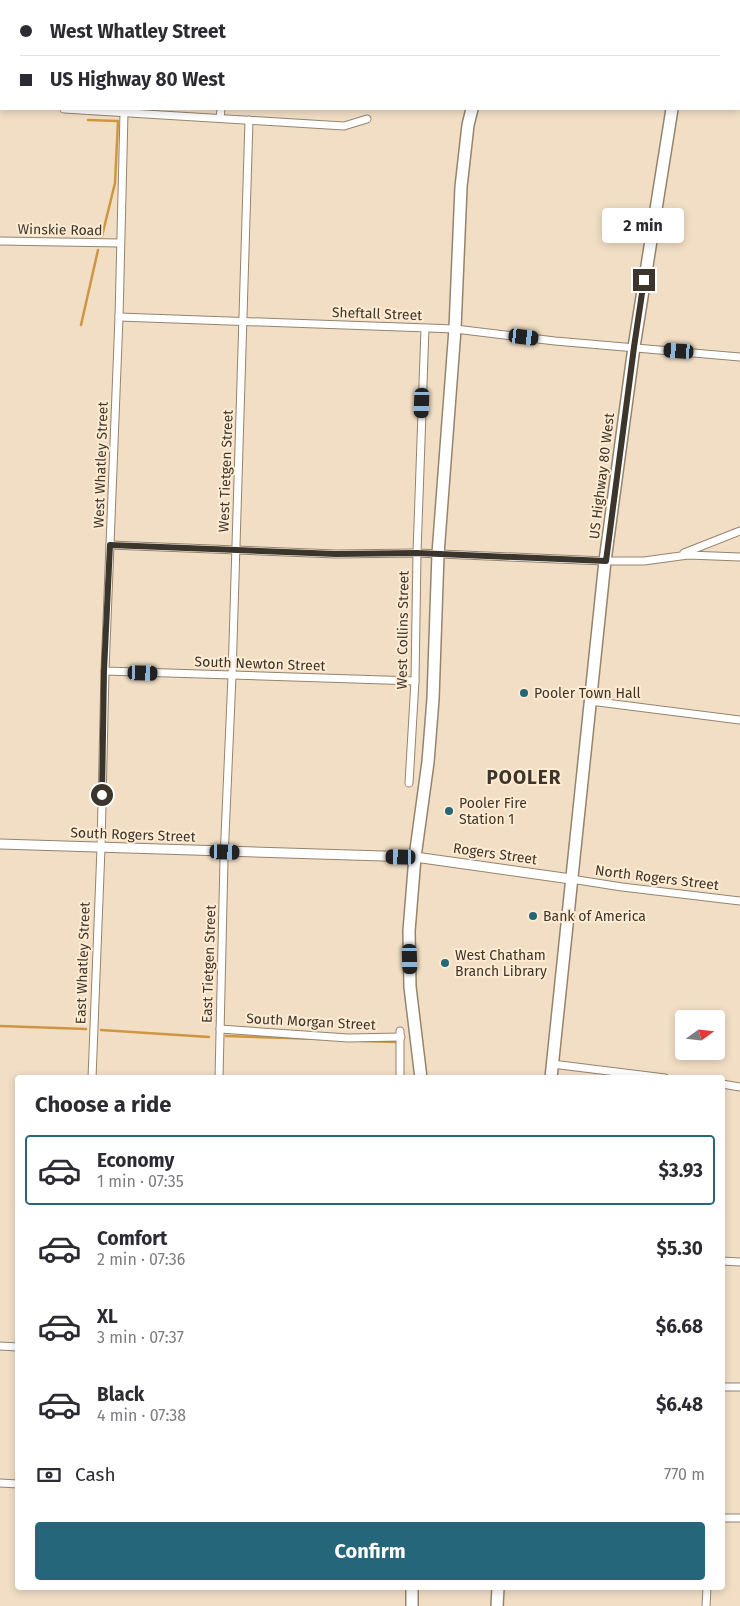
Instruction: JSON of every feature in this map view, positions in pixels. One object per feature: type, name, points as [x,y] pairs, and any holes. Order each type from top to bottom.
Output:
[{"type":"main road","points":[[421,1075],[410,987],[409,931],[415,857],[428,762],[433,699],[438,554],[455,329],[461,187],[468,125],[472,110]]},
{"type":"main road","name":"US Highway 80 West","points":[[551,1075],[606,561],[634,347],[672,110]]},
{"type":"main road","points":[[412,1590],[412,1606]]},
{"type":"main road","points":[[497,1606],[498,1590]]},
{"type":"street","points":[[101,110],[344,126],[367,119]]},
{"type":"street","points":[[220,118],[221,110]]},
{"type":"street","name":"West Whatley Street","points":[[100,848],[104,671],[119,317],[124,113]]},
{"type":"street","name":"West Tietgen Street","points":[[225,852],[249,120]]},
{"type":"street","name":"Winskie Road","points":[[0,241],[120,243]]},
{"type":"street","name":"Sheftall Street","points":[[119,317],[455,329],[555,341],[740,357]]},
{"type":"street","name":"West Collins Street","points":[[409,783],[415,681],[417,553],[425,328]]},
{"type":"street","points":[[667,558],[740,531]]},
{"type":"street","points":[[110,545],[336,554],[417,553],[606,561],[644,561],[695,555],[740,557]]},
{"type":"street","name":"South Newton Street","points":[[104,671],[415,681]]},
{"type":"street","points":[[590,701],[740,720]]},
{"type":"street","name":"South Rogers Street","points":[[0,844],[415,857]]},
{"type":"street","name":"East Whatley Street","points":[[92,1075],[100,848]]},
{"type":"street","name":"East Tietgen Street","points":[[219,1075],[225,852]]},
{"type":"street","name":"Rogers Street","points":[[415,857],[571,879]]},
{"type":"street","name":"North Rogers Street","points":[[571,879],[740,901]]},
{"type":"street","name":"South Morgan Street","points":[[220,1028],[348,1038],[400,1034],[400,1075]]},
{"type":"street","points":[[552,1064],[641,1075]]},
{"type":"street","points":[[725,1084],[740,1087]]},
{"type":"street","points":[[725,1260],[740,1262]]},
{"type":"street","points":[[0,1346],[15,1347]]},
{"type":"street","points":[[725,1387],[740,1387]]},
{"type":"street","points":[[0,1483],[15,1484]]},
{"type":"street","points":[[725,1518],[740,1518]]},
{"type":"street","points":[[706,1590],[706,1606]]},
{"type":"waterway","points":[[88,120],[118,121],[115,183],[102,236]]},
{"type":"waterway","points":[[81,325],[98,250]]},
{"type":"waterway","points":[[0,1026],[86,1029]]},
{"type":"waterway","points":[[101,1030],[209,1037]]},
{"type":"waterway","points":[[226,1036],[321,1039]]},
{"type":"waterway","points":[[361,1041],[395,1042]]},
{"type":"place","name":"Pooler Town Hall","points":[[524,693]]},
{"type":"place","name":"Pooler Fire Station 1","points":[[449,811]]},
{"type":"place","name":"Bank of America","points":[[533,916]]},
{"type":"place","name":"West Chatham Branch Library","points":[[445,963]]},
{"type":"district","name":"POOLER","points":[[524,777]]},
{"type":"route","points":[[102,795],[104,671],[110,545],[336,554],[417,553],[606,561],[644,280]]}]
